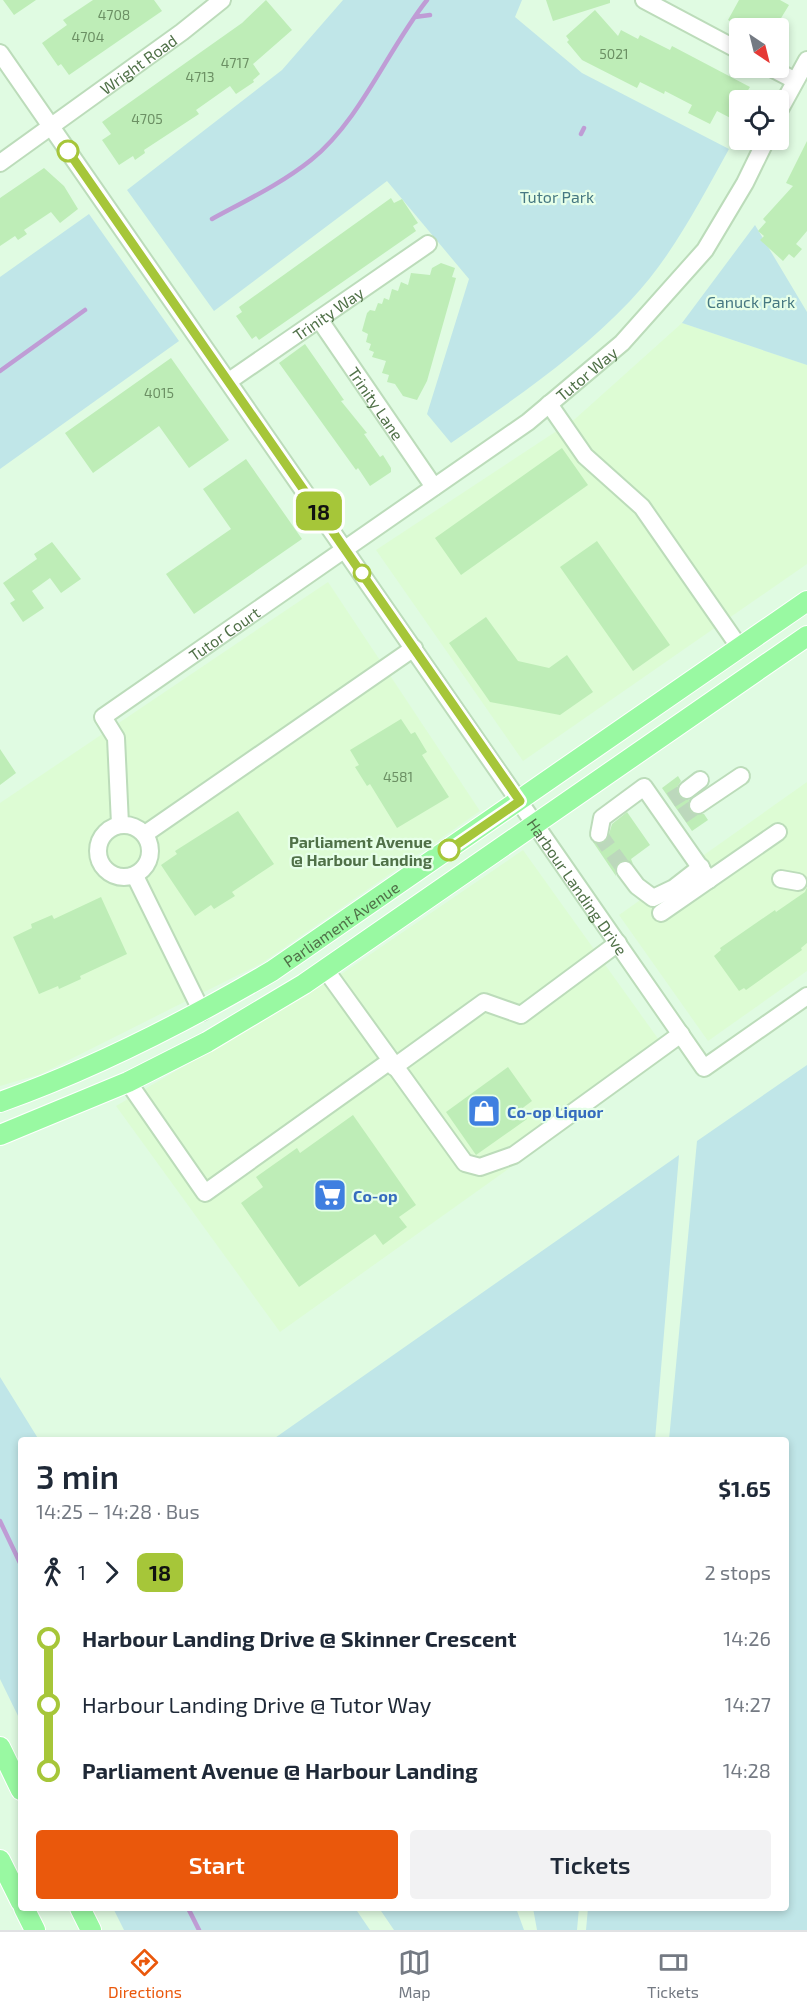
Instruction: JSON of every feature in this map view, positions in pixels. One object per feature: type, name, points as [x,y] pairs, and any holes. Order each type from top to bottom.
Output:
[{"type":"main road","name":"Parliament Avenue","points":[[0,1102],[48,1085],[135,1047],[202,1012],[272,970],[807,601]]},
{"type":"main road","name":"Parliament Avenue","points":[[0,1135],[128,1082],[207,1042],[325,969],[807,636]]},
{"type":"main road","points":[[0,1747],[18,1784]]},
{"type":"main road","points":[[0,1860],[18,1896]]},
{"type":"main road","points":[[26,1911],[35,1930]]},
{"type":"main road","points":[[82,1911],[91,1930]]},
{"type":"street","name":"Wright Road","points":[[0,163],[222,0]]},
{"type":"street","points":[[644,0],[729,45]]},
{"type":"street","name":"Harbour Landing Drive","points":[[0,53],[704,1068],[807,996]]},
{"type":"street","points":[[789,90],[807,60]]},
{"type":"street","points":[[789,77],[794,80]]},
{"type":"street","name":"Tutor Way","points":[[346,550],[549,404],[622,343],[705,250],[745,183],[761,150]]},
{"type":"street","name":"Trinity Way","points":[[229,381],[428,244]]},
{"type":"street","name":"Trinity Lane","points":[[319,319],[435,488]]},
{"type":"street","points":[[549,404],[585,456],[642,507],[740,648]]},
{"type":"street","name":"Tutor Court","points":[[120,824],[116,738],[103,717],[346,550]]},
{"type":"street","points":[[145,834],[414,648]]},
{"type":"street","points":[[698,805],[741,776]]},
{"type":"street","points":[[599,834],[602,818],[644,787],[665,805],[676,820],[705,874]]},
{"type":"street","points":[[120,824],[136,826],[145,834],[150,846],[150,859],[135,876],[125,878],[111,875],[98,860],[99,838],[110,827],[120,824]]},
{"type":"street","points":[[625,870],[637,885],[653,898],[705,874],[778,832]]},
{"type":"street","points":[[661,913],[705,874]]},
{"type":"street","points":[[135,876],[202,1012]]},
{"type":"street","points":[[781,879],[798,882]]},
{"type":"street","points":[[128,1082],[205,1193],[484,1002],[522,1015],[618,943]]},
{"type":"street","points":[[325,969],[465,1163],[480,1167],[514,1155],[681,1035]]},
{"type":"shaded area","points":[[682,323],[807,365],[807,564],[523,761],[376,550],[575,419]]},
{"type":"shaded area","points":[[328,582],[480,811],[262,963],[41,1074],[0,1086],[0,803]]},
{"type":"shaded area","points":[[807,782],[807,971],[708,1041],[619,915]]},
{"type":"shaded area","points":[[523,850],[669,1054],[280,1332],[116,1106],[343,973]]},
{"type":"green space","name":"Tutor Park","points":[[343,0],[522,0],[515,17],[582,73],[729,149],[672,247],[630,301],[567,359],[451,443],[427,414],[469,279],[387,181],[214,311],[127,190],[282,70]]},
{"type":"green space","points":[[89,214],[179,341],[0,469],[0,277]]},
{"type":"green space","name":"Canuck Park","points":[[755,225],[807,312],[807,365],[682,323]]},
{"type":"green space","points":[[807,1065],[807,1930],[586,1930],[588,1911],[789,1911],[789,1437],[669,1437],[697,1141]]},
{"type":"green space","points":[[679,1155],[655,1437],[276,1437]]},
{"type":"green space","points":[[0,1377],[37,1437],[18,1437],[18,1716],[0,1679]]},
{"type":"green space","points":[[114,1911],[357,1911],[370,1930],[124,1930]]},
{"type":"green space","points":[[381,1911],[517,1911],[524,1930],[394,1930]]},
{"type":"green space","points":[[534,1911],[579,1911],[577,1930],[537,1930]]},
{"type":"building","points":[[3,0],[36,0],[14,15]]},
{"type":"building","points":[[93,0],[154,0],[162,11],[69,75],[61,64],[58,66],[42,43],[67,25],[63,20]]},
{"type":"building","points":[[266,0],[292,30],[253,64],[260,74],[253,80],[254,82],[236,94],[230,86],[196,110],[199,114],[144,150],[145,153],[135,160],[133,156],[119,165],[102,140],[111,134],[102,122],[242,23]]},
{"type":"building","points":[[546,0],[610,0],[610,3],[553,21]]},
{"type":"building","points":[[739,0],[780,0],[789,5],[781,18],[729,18]]},
{"type":"building","points":[[595,10],[618,36],[621,30],[638,39],[640,35],[670,50],[672,46],[729,78],[750,87],[748,90],[729,90],[729,117],[717,111],[710,124],[688,113],[692,105],[665,91],[664,94],[640,82],[637,88],[582,60],[567,42],[569,40],[566,36]]},
{"type":"building","points":[[807,141],[807,231],[796,244],[802,249],[794,258],[789,254],[783,261],[760,240],[764,236],[758,231],[766,222],[763,219],[793,186],[786,183]]},
{"type":"building","points":[[44,168],[64,186],[78,209],[60,223],[51,212],[24,230],[27,234],[18,240],[15,236],[0,246],[0,198]]},
{"type":"building","points":[[391,198],[394,203],[402,199],[418,223],[413,226],[416,231],[259,340],[256,336],[252,339],[236,316],[242,312],[239,307]]},
{"type":"building","points":[[441,263],[455,268],[452,277],[456,278],[427,381],[417,400],[403,396],[395,384],[387,382],[389,375],[382,373],[386,361],[372,357],[374,352],[369,350],[371,344],[366,342],[368,334],[362,331],[367,313],[370,310],[375,311],[378,303],[382,304],[384,298],[389,300],[392,289],[398,291],[401,282],[408,285],[411,273],[430,275],[432,268]]},
{"type":"building","points":[[305,344],[344,400],[341,401],[367,433],[364,434],[380,457],[383,455],[391,468],[391,472],[370,486],[279,363]]},
{"type":"building","points":[[171,358],[229,440],[189,468],[159,426],[93,473],[65,433]]},
{"type":"building","points":[[562,448],[588,485],[461,575],[435,538]]},
{"type":"building","points":[[246,459],[302,539],[194,614],[166,574],[231,529],[203,489]]},
{"type":"building","points":[[597,541],[670,645],[633,671],[560,567]]},
{"type":"building","points":[[52,542],[81,579],[61,593],[50,578],[32,591],[44,608],[23,622],[10,603],[15,600],[3,583],[37,559],[34,554]]},
{"type":"building","points":[[486,617],[518,661],[549,668],[567,655],[593,692],[560,715],[490,702],[449,643]]},
{"type":"building","points":[[401,719],[411,734],[415,732],[427,752],[422,755],[449,797],[397,828],[370,784],[367,786],[355,767],[359,765],[350,750]]},
{"type":"building","points":[[0,749],[16,773],[0,785]]},
{"type":"building","points":[[678,776],[681,781],[677,787],[678,796],[689,800],[688,806],[693,814],[704,814],[708,820],[692,831],[662,788]]},
{"type":"building","points":[[238,811],[274,864],[232,892],[235,896],[214,909],[211,905],[195,916],[161,865],[177,854],[175,851]]},
{"type":"building","points":[[627,812],[650,845],[631,859],[633,864],[624,860],[618,862],[615,866],[616,876],[593,842],[602,844],[607,841],[612,824]]},
{"type":"building","points":[[807,887],[807,943],[801,948],[802,950],[746,990],[744,988],[739,991],[714,956],[721,950],[720,948],[805,892]]},
{"type":"building","points":[[101,897],[127,954],[80,976],[81,979],[59,989],[58,986],[39,994],[13,937],[32,928],[31,924],[52,915],[54,919]]},
{"type":"building","name":"Co-op Liquor","points":[[508,1067],[532,1101],[520,1110],[527,1119],[476,1155],[446,1112]]},
{"type":"building","name":"Co-op","points":[[353,1115],[416,1205],[399,1217],[407,1227],[383,1245],[375,1234],[299,1287],[241,1203],[263,1187],[256,1177],[297,1148],[300,1153]]},
{"type":"waterway","points":[[212,219],[288,177],[328,144],[359,105],[427,0]]},
{"type":"waterway","points":[[415,17],[430,15]]},
{"type":"waterway","points":[[581,134],[584,128]]},
{"type":"waterway","points":[[0,371],[85,310]]},
{"type":"waterway","points":[[0,1521],[18,1559]]},
{"type":"waterway","points":[[190,1911],[199,1930]]},
{"type":"tunnel","points":[[671,800],[687,790]]},
{"type":"tunnel","points":[[682,816],[698,805]]},
{"type":"tunnel","points":[[599,834],[625,870]]},
{"type":"bus line","name":"18","points":[[68,151],[520,801],[449,850]]},
{"type":"place","name":"Parliament Avenue @ Harbour Landing","points":[[449,850]]},
{"type":"place","name":"Co-op Liquor","points":[[484,1111]]},
{"type":"place","name":"Co-op","points":[[330,1195]]}]
